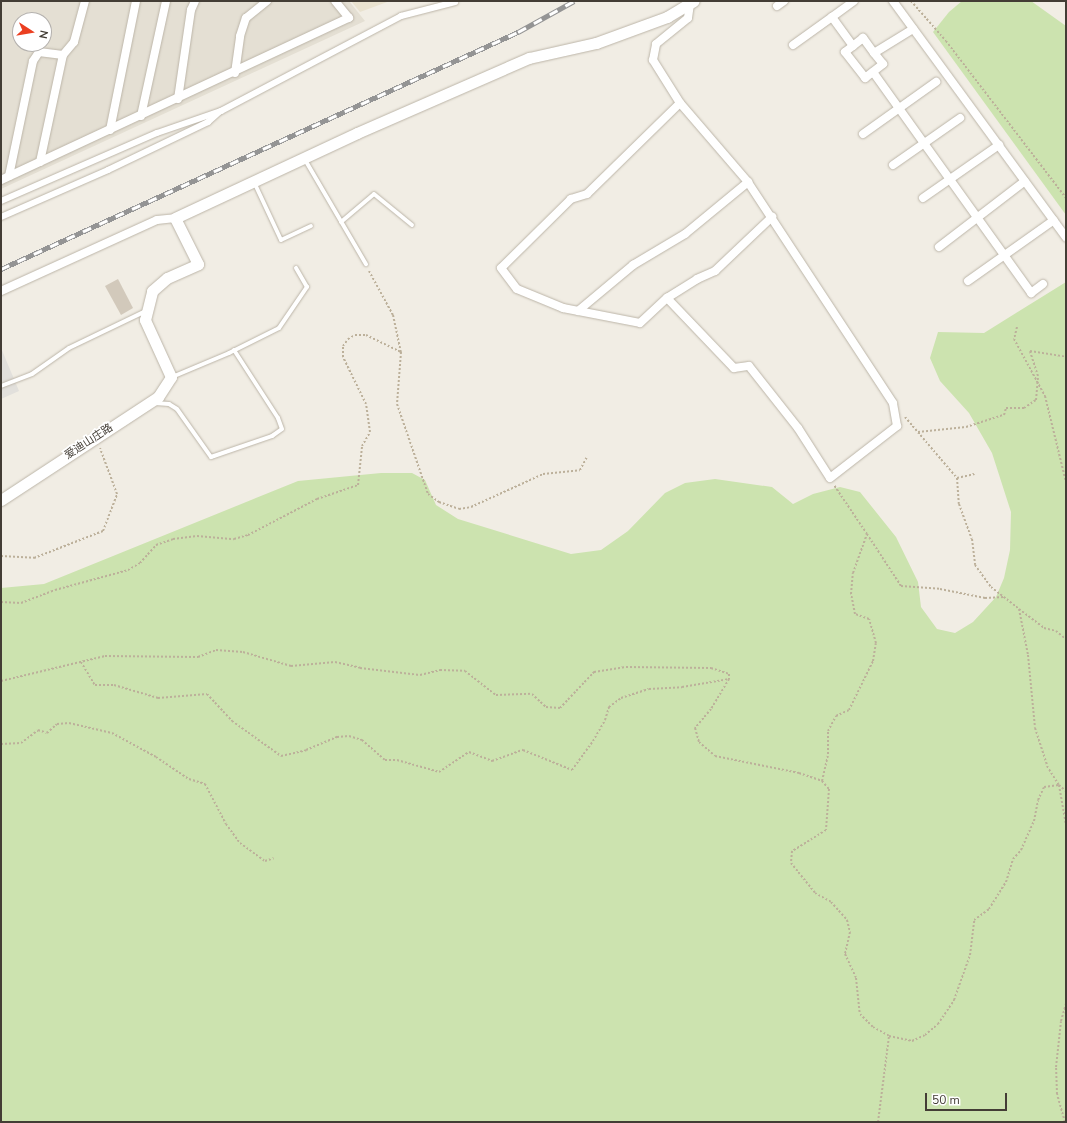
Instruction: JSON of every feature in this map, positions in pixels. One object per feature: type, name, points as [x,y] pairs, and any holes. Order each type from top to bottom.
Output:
[{"type":"street","points":[[40,162],[63,55],[74,42],[85,1]]},
{"type":"street","points":[[110,130],[136,1]]},
{"type":"street","points":[[141,116],[166,1]]},
{"type":"street","points":[[178,99],[191,10],[195,1]]},
{"type":"street","points":[[236,72],[240,36],[246,18],[267,1]]},
{"type":"street","points":[[1,180],[236,72],[349,18],[335,1]]},
{"type":"street","points":[[793,45],[854,1]]},
{"type":"street","points":[[893,1],[1066,237]]},
{"type":"street","points":[[1,201],[150,136],[221,111],[401,16],[455,2]]},
{"type":"street","points":[[667,298],[734,368],[748,366],[798,428],[830,478],[897,426],[893,403],[772,217],[748,182],[680,103],[653,60],[656,44],[688,18],[692,3]]},
{"type":"street","points":[[1,291],[157,220],[175,218],[304,158],[529,58],[596,42],[667,17],[692,3]]},
{"type":"street","points":[[832,17],[853,46]]},
{"type":"street","points":[[874,53],[913,29]]},
{"type":"street","points":[[863,38],[883,64],[865,78],[845,52],[853,46],[863,38]]},
{"type":"street","points":[[9,176],[33,61],[39,52],[63,55]]},
{"type":"street","points":[[873,72],[1031,293],[1043,284]]},
{"type":"street","points":[[863,134],[936,82]]},
{"type":"street","points":[[680,103],[587,194],[571,200],[501,268],[517,289],[563,308],[640,323],[667,298],[697,279],[716,271],[772,217]]},
{"type":"street","points":[[1,217],[108,170],[208,122],[221,111]]},
{"type":"street","points":[[893,165],[960,118]]},
{"type":"street","points":[[924,198],[999,145]]},
{"type":"street","points":[[578,311],[633,265],[685,234],[748,182]]},
{"type":"street","points":[[939,247],[1025,182]]},
{"type":"street","points":[[171,377],[145,320],[152,291],[167,278],[198,264],[175,218]]},
{"type":"street","points":[[968,281],[1054,220]]},
{"type":"street","name":"爱迪山庄路","points":[[1,500],[158,397],[171,377]]},
{"type":"lane","points":[[304,158],[366,264]]},
{"type":"lane","points":[[254,181],[282,240],[310,226]]},
{"type":"lane","points":[[341,222],[374,194],[412,225]]},
{"type":"lane","points":[[171,377],[234,350],[279,328],[308,287],[296,268]]},
{"type":"lane","points":[[1,386],[32,374],[69,348],[147,310]]},
{"type":"lane","points":[[148,403],[169,404],[178,409],[211,457],[272,436],[282,429],[278,418],[234,350]]},
{"type":"path","points":[[911,1],[946,42],[1066,198]]},
{"type":"path","points":[[366,264],[393,315],[401,352],[402,368],[397,404],[428,494],[439,502],[459,509],[471,507],[543,474],[580,470],[588,457]]},
{"type":"path","points":[[918,432],[966,427],[1004,416],[1006,408],[1024,408],[1036,400],[1038,380],[1014,339],[1017,327]]},
{"type":"path","points":[[1,602],[21,603],[54,590],[128,570],[140,563],[156,545],[173,539],[197,536],[234,539],[248,535],[317,499],[358,485],[362,446],[370,432],[366,404],[343,357],[343,346],[348,339],[355,335],[366,335],[401,352]]},
{"type":"path","points":[[1066,357],[1030,351],[1038,380],[1050,412],[1066,482]]},
{"type":"path","points":[[893,403],[957,478],[959,504],[972,539],[975,565],[991,587],[1044,628],[1056,632],[1066,639]]},
{"type":"path","points":[[1,556],[34,558],[103,532],[117,494],[96,437]]},
{"type":"path","points":[[957,478],[975,474]]},
{"type":"path","points":[[830,478],[901,586],[940,589],[985,598],[1004,597]]},
{"type":"path","points":[[822,781],[828,754],[828,732],[836,716],[849,710],[873,661],[876,643],[869,619],[855,614],[851,594],[853,573],[867,534]]},
{"type":"path","points":[[1019,609],[1028,656],[1035,728],[1047,766],[1059,785],[1066,792]]},
{"type":"path","points":[[1,681],[105,656],[198,657],[216,650],[243,652],[291,666],[335,662],[360,668],[420,675],[440,670],[465,671],[496,695],[532,694],[546,707],[560,708],[594,672],[626,667],[711,668],[729,674],[729,679],[711,709],[695,728],[699,742],[715,756],[799,773],[822,781],[828,789],[826,830],[792,851],[791,863],[815,893],[831,902],[847,920],[850,932],[845,954],[856,978],[860,1014],[873,1027],[889,1036],[912,1041],[925,1035],[938,1024],[954,1000],[970,955],[974,920],[988,909],[1006,882],[1013,859],[1021,850],[1034,821],[1038,800],[1044,787],[1059,785]]},
{"type":"path","points":[[81,662],[95,685],[114,685],[158,698],[207,694],[232,721],[281,756],[306,750],[337,737],[349,736],[362,740],[385,760],[398,760],[439,772],[469,752],[492,761],[523,750],[572,770],[593,741],[605,720],[609,707],[621,698],[649,689],[682,687],[729,679]]},
{"type":"path","points":[[1,744],[21,743],[38,730],[47,732],[57,724],[69,723],[112,733],[156,757],[189,779],[205,784],[226,824],[240,843],[265,862],[274,858]]},
{"type":"path","points":[[1059,785],[1066,824]]},
{"type":"path","points":[[1065,1122],[1057,1094],[1056,1067],[1061,1021],[1066,1003]]},
{"type":"path","points":[[878,1122],[889,1036]]},
{"type":"shaded area","points":[[1,1],[349,1],[365,21],[1,189]]},
{"type":"shaded area","points":[[351,1],[390,1],[360,12]]},
{"type":"shaded area","points":[[1,348],[19,391],[1,399]]},
{"type":"green space","points":[[962,1],[1031,1],[1066,26],[1066,215],[933,32],[949,12]]},
{"type":"green space","points":[[1066,282],[1066,1122],[1,1122],[1,588],[44,584],[298,481],[381,473],[412,473],[425,480],[436,505],[458,519],[571,554],[601,550],[628,531],[665,493],[685,483],[715,479],[772,487],[793,504],[813,494],[840,487],[860,492],[896,537],[918,582],[921,607],[937,629],[955,633],[973,622],[996,597],[1004,578],[1010,550],[1011,512],[992,453],[969,413],[940,381],[930,358],[938,332],[984,333]]},
{"type":"building","points":[[118,279],[133,308],[121,315],[105,286]]},
{"type":"railway","points":[[1,269],[518,32],[574,1]]}]
